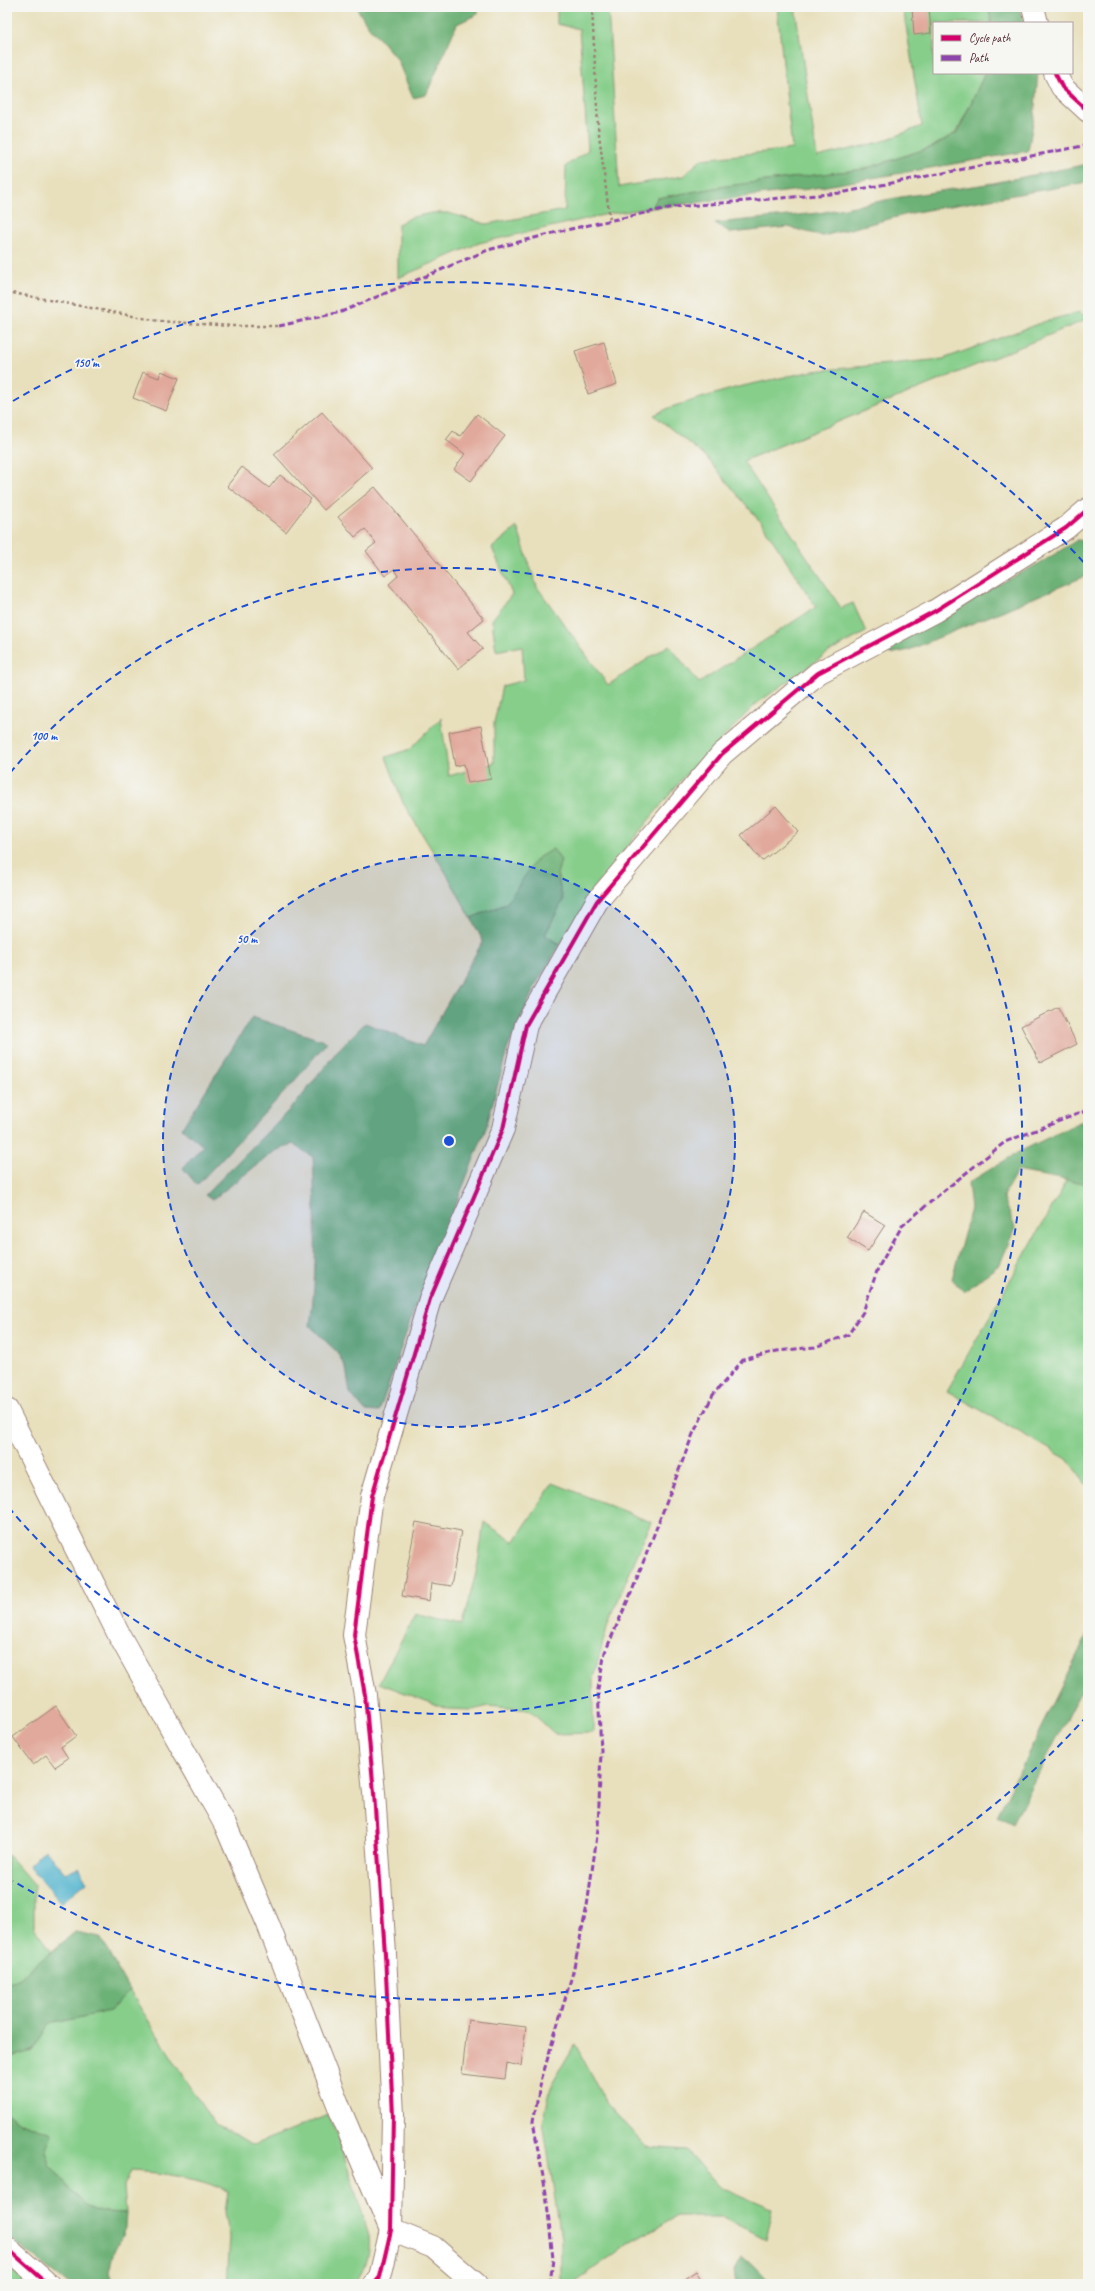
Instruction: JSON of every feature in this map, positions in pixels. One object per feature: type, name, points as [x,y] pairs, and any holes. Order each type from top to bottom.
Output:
[{"type":"street","points":[[1033,7],[1037,22]]},
{"type":"street","points":[[1056,74],[1062,87],[1088,111]]},
{"type":"street","points":[[374,2284],[380,2277],[392,2230],[393,2116],[385,1954],[365,1695],[354,1635],[372,1496],[430,1299],[503,1129],[526,1025],[597,901],[722,754],[818,673],[935,611],[1066,528],[1088,509]]},
{"type":"street","points":[[7,1410],[119,1635],[225,1824],[268,1924],[341,2112],[392,2230],[434,2248],[476,2284]]},
{"type":"street","points":[[7,2248],[48,2284]]},
{"type":"path","points":[[592,7],[598,126],[610,220]]},
{"type":"path","points":[[7,292],[159,321],[232,326],[279,326]]},
{"type":"green space","points":[[356,7],[478,7],[478,14],[457,24],[426,95],[413,98],[397,59],[368,26]]},
{"type":"green space","points":[[557,7],[608,7],[619,187],[683,176],[702,159],[792,149],[777,7],[795,7],[817,157],[880,142],[922,126],[903,7],[988,7],[992,22],[933,22],[933,74],[985,74],[957,132],[932,147],[864,169],[726,186],[658,198],[652,208],[608,214],[479,243],[398,278],[398,224],[412,217],[432,213],[448,213],[486,224],[565,210],[566,166],[588,150],[579,29],[557,24]]},
{"type":"green space","points":[[988,7],[1019,7],[1024,22],[992,22]]},
{"type":"green space","points":[[985,74],[1038,74],[1034,117],[1028,151],[809,189],[652,208],[657,198],[726,186],[864,169],[932,147],[958,132]]},
{"type":"green space","points":[[1088,164],[1088,182],[916,212],[823,236],[788,227],[731,233],[715,223],[819,213],[901,197],[993,183]]},
{"type":"green space","points":[[1080,312],[1088,319],[743,461],[841,608],[853,603],[866,632],[829,652],[756,704],[683,778],[614,863],[560,945],[545,935],[563,900],[557,873],[561,860],[520,886],[506,904],[471,918],[448,876],[403,803],[386,757],[410,749],[441,718],[449,776],[494,763],[494,723],[502,686],[524,680],[522,646],[496,651],[492,620],[512,594],[492,548],[517,527],[537,587],[608,685],[669,645],[699,683],[816,607],[763,525],[707,458],[654,415],[671,407],[738,387],[813,371],[943,359],[1046,321]]},
{"type":"green space","points":[[1077,540],[1088,541],[1088,575],[909,650],[890,654],[884,645],[1042,562]]},
{"type":"green space","points":[[553,849],[561,860],[557,874],[563,900],[545,935],[560,945],[535,986],[507,1050],[486,1128],[414,1310],[379,1412],[365,1411],[350,1393],[346,1368],[337,1352],[310,1326],[313,1305],[315,1263],[313,1157],[293,1144],[275,1151],[212,1200],[205,1195],[298,1101],[338,1050],[365,1023],[423,1046],[483,941],[471,918],[506,904],[537,858]]},
{"type":"green space","points":[[252,1017],[327,1042],[291,1085],[197,1185],[183,1168],[203,1146],[182,1128]]},
{"type":"green space","points":[[1088,1118],[1088,1184],[1017,1171],[1003,1196],[1015,1228],[1000,1264],[964,1292],[952,1279],[971,1208],[968,1183],[1017,1153]]},
{"type":"green space","points":[[1068,1179],[1088,1184],[1088,1487],[1067,1459],[947,1391]]},
{"type":"green space","points":[[553,1483],[651,1522],[608,1624],[593,1679],[593,1733],[555,1734],[529,1710],[489,1706],[472,1710],[447,1709],[379,1683],[415,1614],[462,1625],[477,1569],[484,1522],[514,1542]]},
{"type":"green space","points":[[1088,1633],[1088,1677],[1013,1824],[997,1816]]},
{"type":"green space","points":[[7,1854],[34,1885],[34,1927],[52,1951],[20,1978],[7,1984]]},
{"type":"green space","points":[[75,1932],[100,1937],[129,1990],[110,2011],[49,2024],[32,2051],[7,2058],[7,1984],[20,1978]]},
{"type":"green space","points":[[129,1990],[213,2122],[253,2145],[328,2115],[337,2134],[369,2235],[367,2261],[362,2273],[354,2284],[227,2284],[230,2237],[225,2213],[228,2191],[204,2182],[180,2176],[130,2171],[124,2186],[126,2213],[104,2212],[87,2206],[69,2189],[50,2166],[45,2151],[52,2134],[21,2123],[7,2113],[7,2058],[32,2051],[49,2024],[110,2011]]},
{"type":"green space","points":[[575,2044],[607,2104],[646,2147],[687,2150],[719,2186],[773,2209],[766,2239],[721,2216],[678,2216],[631,2242],[572,2284],[561,2284],[561,2238],[543,2122],[552,2083]]},
{"type":"green space","points":[[7,2113],[21,2123],[52,2134],[45,2151],[50,2166],[69,2189],[87,2206],[104,2212],[126,2213],[125,2228],[114,2251],[109,2272],[113,2284],[68,2284],[7,2236]]},
{"type":"green space","points":[[740,2258],[751,2263],[771,2284],[736,2284],[734,2271]]},
{"type":"green space","points":[[7,2266],[28,2284],[7,2284]]},
{"type":"water","points":[[45,1849],[65,1873],[78,1867],[87,1882],[61,1903],[29,1865]]},
{"type":"building","points":[[912,7],[929,7],[931,33],[914,35]]},
{"type":"building","points":[[604,342],[617,384],[588,394],[575,351]]},
{"type":"building","points":[[161,371],[179,378],[166,411],[133,398],[143,372],[159,378]]},
{"type":"building","points":[[322,412],[372,468],[324,510],[274,454]]},
{"type":"building","points":[[477,414],[505,436],[471,481],[454,469],[465,454],[446,440],[453,431],[460,436]]},
{"type":"building","points":[[242,467],[269,488],[280,475],[311,499],[286,532],[227,486]]},
{"type":"building","points":[[375,487],[484,619],[468,632],[483,649],[458,669],[389,584],[398,576],[394,569],[385,576],[366,551],[376,543],[365,529],[355,537],[338,517]]},
{"type":"building","points":[[481,726],[491,779],[468,783],[464,764],[455,766],[449,732]]},
{"type":"building","points":[[776,806],[798,832],[762,861],[741,835]]},
{"type":"building","points":[[1058,1007],[1077,1044],[1040,1063],[1021,1026]]},
{"type":"building","points":[[864,1212],[885,1225],[868,1251],[847,1238]]},
{"type":"building","points":[[416,1522],[461,1531],[451,1586],[431,1583],[429,1601],[402,1596]]},
{"type":"building","points":[[56,1706],[76,1736],[61,1747],[68,1758],[55,1767],[46,1755],[33,1765],[13,1737]]},
{"type":"building","points":[[468,2020],[526,2027],[521,2066],[507,2063],[505,2079],[462,2074]]},
{"type":"building","points":[[696,2271],[704,2284],[677,2284]]},
{"type":"marked path","points":[[279,326],[341,312],[488,250],[561,231],[673,207],[840,193],[1088,145]]},
{"type":"marked path","points":[[550,2284],[553,2259],[546,2193],[533,2122],[541,2081],[573,1972],[587,1906],[598,1829],[601,1751],[598,1689],[605,1652],[632,1591],[693,1434],[713,1395],[743,1360],[777,1351],[815,1347],[848,1335],[863,1312],[878,1268],[902,1226],[946,1189],[1005,1142],[1088,1110]]},
{"type":"cycle path","points":[[1056,74],[1062,87],[1088,111]]},
{"type":"cycle path","points":[[374,2284],[380,2277],[391,2230],[393,2115],[385,1954],[374,1793],[365,1695],[354,1635],[372,1496],[430,1299],[503,1129],[526,1025],[597,901],[722,754],[818,673],[935,611],[1066,528],[1088,509]]},
{"type":"cycle path","points":[[7,2248],[48,2284]]}]
